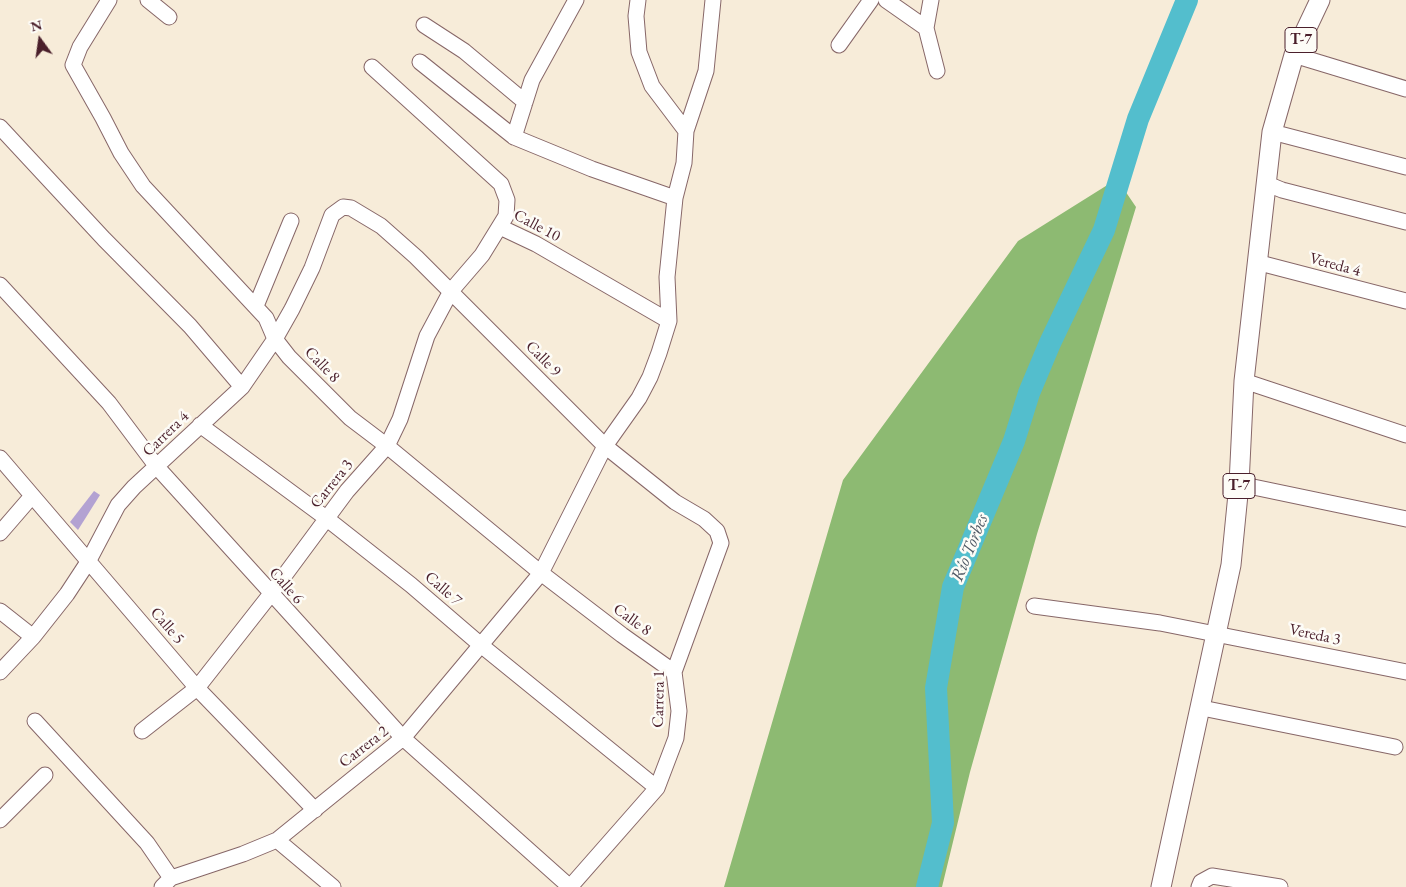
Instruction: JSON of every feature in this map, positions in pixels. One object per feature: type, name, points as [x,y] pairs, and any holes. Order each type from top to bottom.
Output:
[{"type":"main road","name":"T-7","points":[[1162,887],[1202,708],[1231,565],[1239,484],[1244,381],[1272,132],[1294,55],[1320,0]]},
{"type":"street","name":"Calle 8","points":[[109,0],[80,47],[73,65],[104,118],[121,154],[143,186],[256,306],[266,318],[275,339],[307,376],[350,418],[387,446],[541,573],[674,672]]},
{"type":"street","points":[[148,0],[169,17]]},
{"type":"street","points":[[514,137],[532,80],[576,0]]},
{"type":"street","points":[[638,0],[636,16],[639,52],[652,86],[686,131]]},
{"type":"street","points":[[669,322],[667,277],[675,198],[684,163],[686,131],[706,71],[713,0]]},
{"type":"street","points":[[839,45],[871,0]]},
{"type":"street","points":[[886,0],[926,28]]},
{"type":"street","points":[[931,0],[926,28],[937,71]]},
{"type":"street","points":[[424,25],[464,51],[525,102]]},
{"type":"street","points":[[1294,55],[1406,89]]},
{"type":"street","points":[[420,62],[514,137],[592,169],[675,198]]},
{"type":"street","name":"Calle 10","points":[[372,67],[501,184],[507,200],[506,216],[500,227],[536,244],[669,322]]},
{"type":"street","points":[[0,127],[104,239],[190,326],[242,386]]},
{"type":"street","points":[[1272,132],[1406,167]]},
{"type":"street","points":[[1265,183],[1282,190],[1406,222]]},
{"type":"street","name":"Calle 9","points":[[338,210],[343,207],[350,208],[381,226],[451,291],[605,446],[675,502],[704,519],[717,531],[721,543]]},
{"type":"street","name":"Carrera 4","points":[[0,672],[33,637],[88,562],[118,506],[242,386],[275,339],[312,268],[332,216],[338,210]]},
{"type":"street","points":[[256,306],[291,221]]},
{"type":"street","name":"Carrera 3","points":[[142,731],[197,688],[270,595],[326,518],[387,446],[400,419],[427,336],[451,291],[482,255],[500,227]]},
{"type":"street","name":"Vereda 4","points":[[1256,262],[1406,301]]},
{"type":"street","name":"Calle 6","points":[[0,285],[109,403],[157,467],[270,595],[403,738],[570,887]]},
{"type":"street","name":"Carrera 2","points":[[167,883],[277,840],[403,738],[482,646],[541,573],[605,446],[650,377],[669,322]]},
{"type":"street","points":[[1244,381],[1406,435]]},
{"type":"street","name":"Calle 7","points":[[200,425],[326,518],[411,585],[482,646],[656,788]]},
{"type":"street","name":"Calle 5","points":[[0,458],[197,688],[315,810]]},
{"type":"street","points":[[1239,484],[1406,519]]},
{"type":"street","points":[[0,533],[32,496]]},
{"type":"street","name":"Carrera 1","points":[[570,887],[656,788],[676,738],[679,711],[674,672],[721,543]]},
{"type":"street","name":"Vereda 3","points":[[1034,606],[1218,633],[1406,672]]},
{"type":"street","points":[[0,611],[33,637]]},
{"type":"street","points":[[1202,708],[1395,747]]},
{"type":"street","points":[[35,721],[147,843],[167,883]]},
{"type":"street","points":[[0,820],[44,775]]},
{"type":"street","points":[[277,840],[333,887]]},
{"type":"street","points":[[1199,887],[1201,882],[1212,876],[1280,887]]},
{"type":"green space","points":[[1117,179],[1136,207],[1037,534],[970,772],[942,887],[724,887],[843,480],[1018,241]]},
{"type":"building","points":[[94,491],[100,495],[78,530],[70,522]]},
{"type":"waterway","name":"Río Torbes","points":[[927,887],[943,823],[936,688],[953,587],[1014,441],[1029,393],[1050,343],[1104,230],[1138,119],[1187,0]]}]
